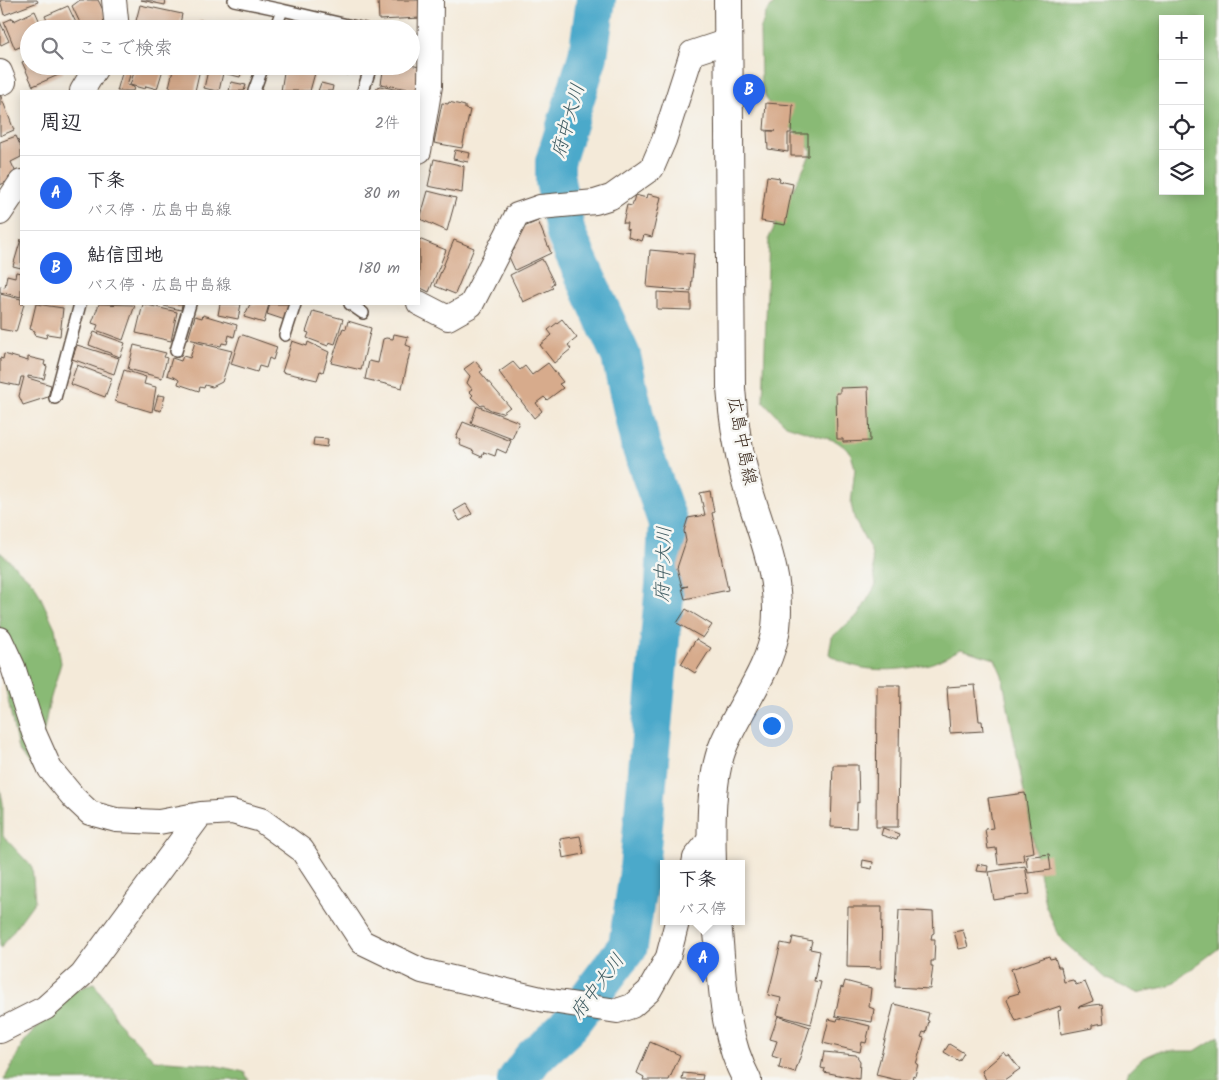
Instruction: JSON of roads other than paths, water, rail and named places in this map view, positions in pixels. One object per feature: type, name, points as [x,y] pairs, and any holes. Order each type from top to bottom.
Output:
[{"type":"main road","name":"広島中島線","points":[[711,851],[712,807],[722,747],[769,654],[776,630],[778,604],[776,578],[770,553],[739,451],[730,388],[728,0]]},
{"type":"main road","points":[[717,925],[728,1035],[736,1059],[747,1080]]},
{"type":"street","points":[[114,0],[116,20]]},
{"type":"street","points":[[420,145],[430,86],[421,41],[431,0]]},
{"type":"street","points":[[420,304],[448,318],[471,304],[517,215],[540,206],[595,202],[611,197],[652,168],[664,140],[692,53],[728,41]]},
{"type":"street","points":[[0,72],[4,82],[0,84]]},
{"type":"street","points":[[83,90],[92,75]]},
{"type":"street","points":[[0,213],[20,183]]},
{"type":"street","points":[[0,639],[13,667],[34,732],[50,769],[74,798],[90,813],[116,820],[159,822],[201,814],[232,812],[261,820],[302,850],[362,942],[422,971],[545,1000],[617,1011],[632,1006],[649,991],[668,957],[676,925]]},
{"type":"street","points":[[0,1031],[44,1008],[82,975],[201,814]]},
{"type":"street","points":[[695,860],[711,851]]},
{"type":"lane","points":[[234,0],[326,20]]},
{"type":"lane","points":[[278,20],[282,10]]},
{"type":"lane","points":[[254,90],[260,75]]},
{"type":"lane","points":[[363,90],[368,75]]},
{"type":"lane","points":[[55,398],[80,305]]},
{"type":"lane","points":[[176,351],[190,305]]},
{"type":"lane","points":[[285,335],[295,305]]},
{"type":"lane","points":[[351,305],[362,313]]},
{"type":"waterway","name":"府中大川","points":[[517,1080],[533,1058],[566,1028],[628,946],[638,880],[665,585],[668,523],[640,443],[621,356],[566,234],[555,181],[555,162],[588,56],[596,0]]},
{"type":"place","name":"鮎信団地","points":[[749,115]]},
{"type":"place","name":"下条","points":[[703,983]]}]
